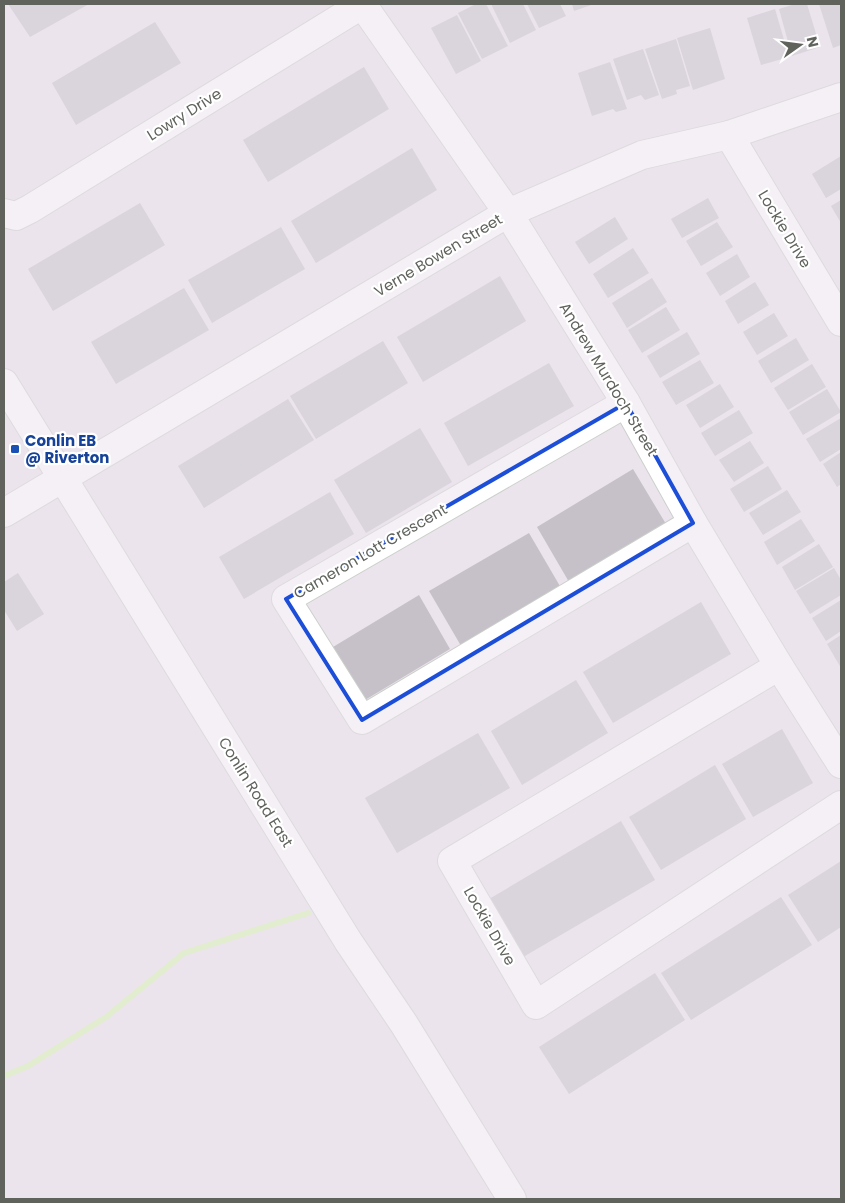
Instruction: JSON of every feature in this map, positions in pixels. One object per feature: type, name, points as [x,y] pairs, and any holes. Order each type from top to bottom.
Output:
[{"type":"street","name":"Andrew Murdoch Street","points":[[363,4],[508,213],[626,403],[693,523],[779,666],[841,764]]},
{"type":"street","name":"Lowry Drive","points":[[4,213],[16,216],[30,209],[363,4]]},
{"type":"street","name":"Verne Bowen Street","points":[[4,514],[508,213],[642,155],[730,135],[841,97]]},
{"type":"street","name":"Lockie Drive","points":[[730,135],[841,322]]},
{"type":"street","name":"Conlin Road East","points":[[4,383],[348,941],[404,1024],[512,1199]]},
{"type":"street","name":"Cameron Lott Crescent","points":[[626,403],[286,600],[362,720],[693,523]]},
{"type":"street","name":"Lockie Drive","points":[[779,666],[452,861],[536,1005],[841,805]]},
{"type":"highlighted area","points":[[626,403],[693,523],[362,720],[286,599]]},
{"type":"building","points":[[8,4],[89,4],[30,37]]},
{"type":"building","points":[[476,4],[486,4],[508,46],[482,59],[458,13]]},
{"type":"building","points":[[491,4],[523,4],[536,30],[510,43]]},
{"type":"building","points":[[527,4],[560,4],[566,16],[539,28]]},
{"type":"building","points":[[572,4],[594,4],[574,11]]},
{"type":"building","points":[[795,4],[807,4],[820,47],[792,56],[779,9]]},
{"type":"building","points":[[819,4],[841,4],[841,45],[833,48]]},
{"type":"building","points":[[775,9],[789,57],[761,65],[747,18]]},
{"type":"building","points":[[457,15],[481,61],[456,74],[431,28]]},
{"type":"building","points":[[155,22],[181,63],[76,125],[52,83]]},
{"type":"building","points":[[710,28],[725,79],[693,90],[677,38]]},
{"type":"building","points":[[676,39],[690,86],[676,90],[677,94],[662,99],[645,49]]},
{"type":"building","points":[[643,49],[659,95],[645,100],[641,95],[627,100],[613,59]]},
{"type":"building","points":[[610,62],[627,109],[616,112],[613,109],[592,116],[578,73]]},
{"type":"building","points":[[364,67],[389,109],[268,182],[243,140]]},
{"type":"building","points":[[412,148],[437,190],[316,263],[291,221]]},
{"type":"building","points":[[841,156],[841,189],[826,198],[812,174]]},
{"type":"building","points":[[708,198],[719,218],[682,238],[671,219]]},
{"type":"building","points":[[841,200],[841,223],[831,206]]},
{"type":"building","points":[[140,203],[165,245],[53,311],[28,269]]},
{"type":"building","points":[[615,217],[628,239],[589,264],[575,242]]},
{"type":"building","points":[[717,222],[733,247],[701,266],[686,241]]},
{"type":"building","points":[[281,227],[305,269],[212,323],[188,280]]},
{"type":"building","points":[[633,248],[649,273],[608,298],[593,274]]},
{"type":"building","points":[[737,254],[750,277],[720,296],[706,273]]},
{"type":"building","points":[[500,276],[526,321],[423,382],[397,337]]},
{"type":"building","points":[[652,278],[667,302],[627,328],[612,303]]},
{"type":"building","points":[[755,282],[769,305],[738,324],[725,301]]},
{"type":"building","points":[[184,288],[209,330],[116,384],[91,342]]},
{"type":"building","points":[[666,307],[680,330],[642,353],[628,330]]},
{"type":"building","points":[[774,313],[788,336],[757,355],[743,332]]},
{"type":"building","points":[[687,332],[700,354],[660,378],[647,356]]},
{"type":"building","points":[[796,338],[809,360],[771,383],[758,361]]},
{"type":"building","points":[[383,341],[408,383],[316,439],[290,396]]},
{"type":"building","points":[[700,360],[714,383],[676,405],[662,382]]},
{"type":"building","points":[[549,363],[574,406],[468,466],[444,423]]},
{"type":"building","points":[[812,364],[826,387],[788,410],[774,388]]},
{"type":"building","points":[[720,384],[734,407],[700,428],[686,405]]},
{"type":"building","points":[[827,389],[841,412],[803,435],[789,412]]},
{"type":"building","points":[[288,399],[314,440],[204,508],[178,466]]},
{"type":"building","points":[[739,410],[753,433],[715,456],[701,433]]},
{"type":"building","points":[[841,418],[841,449],[820,462],[806,439]]},
{"type":"building","points":[[420,428],[452,482],[366,533],[334,480]]},
{"type":"building","points":[[750,441],[764,463],[734,482],[719,460]]},
{"type":"building","points":[[841,452],[841,484],[837,487],[823,464]]},
{"type":"building","points":[[768,466],[782,489],[744,512],[730,489]]},
{"type":"building","points":[[633,469],[666,524],[569,582],[537,527]]},
{"type":"building","points":[[787,490],[801,512],[763,535],[749,513]]},
{"type":"building","points":[[330,492],[354,534],[244,599],[219,557]]},
{"type":"building","points":[[801,519],[815,541],[777,565],[764,542]]},
{"type":"building","points":[[529,533],[564,593],[464,651],[429,591]]},
{"type":"building","points":[[819,544],[833,567],[795,590],[782,567]]},
{"type":"building","points":[[834,568],[841,580],[841,595],[810,614],[796,591]]},
{"type":"building","points":[[18,573],[44,614],[17,631],[4,610],[4,582]]},
{"type":"building","points":[[419,595],[450,649],[365,700],[333,647]]},
{"type":"building","points":[[841,600],[841,631],[826,641],[812,618]]},
{"type":"building","points":[[701,602],[731,654],[613,723],[583,672]]},
{"type":"building","points":[[841,635],[841,668],[827,644]]},
{"type":"building","points":[[576,680],[608,733],[522,785],[491,731]]},
{"type":"building","points":[[782,729],[813,783],[753,817],[722,764]]},
{"type":"building","points":[[478,733],[510,788],[397,853],[365,798]]},
{"type":"building","points":[[715,765],[746,819],[661,870],[629,817]]},
{"type":"building","points":[[621,821],[655,880],[518,960],[484,902]]},
{"type":"building","points":[[841,861],[841,927],[818,942],[788,895]]},
{"type":"building","points":[[781,897],[812,945],[691,1020],[661,973]]},
{"type":"building","points":[[655,973],[685,1020],[569,1094],[539,1047]]},
{"type":"waterway","points":[[4,1076],[28,1066],[106,1017],[184,953],[308,913]]},
{"type":"place","name":"Conlin EB @ Riverton","points":[[15,449]]}]
